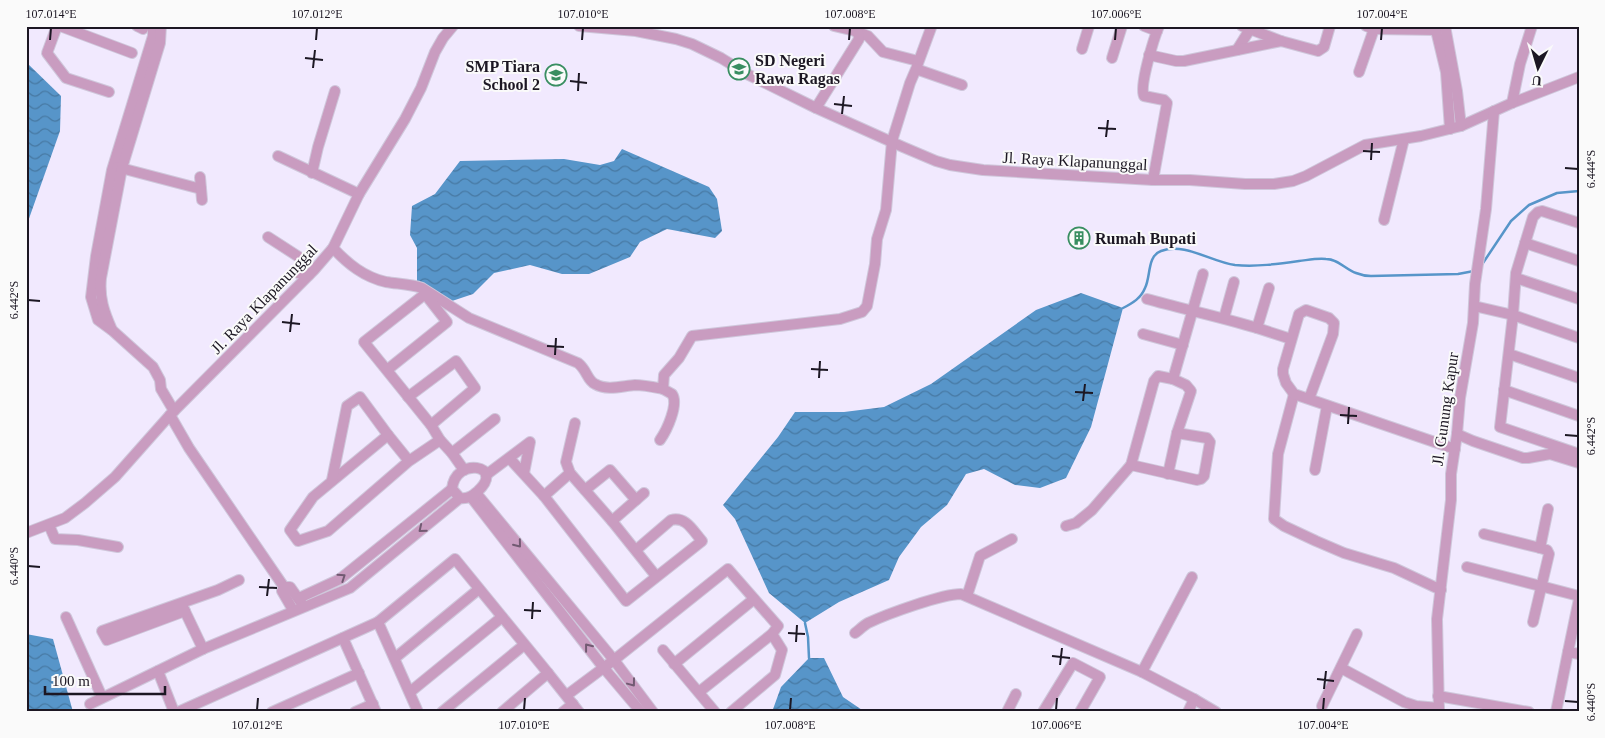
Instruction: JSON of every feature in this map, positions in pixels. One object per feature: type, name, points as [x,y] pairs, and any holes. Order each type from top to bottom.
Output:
[{"type":"street","points":[[109,92],[66,78],[47,53],[58,26],[132,53]]},
{"type":"street","points":[[118,164],[160,43],[161,26]]},
{"type":"street","name":"Jl. Raya Klapanunggal","points":[[26,533],[65,518],[115,477],[172,413],[309,275],[332,248],[359,194],[422,88],[435,52],[452,26]]},
{"type":"street","name":"Jl. Raya Klapanunggal","points":[[579,26],[618,28],[654,34],[692,44],[816,108],[936,161],[983,170],[1153,180],[1190,180],[1245,184],[1274,184],[1293,181],[1365,145],[1404,139],[1461,126],[1512,103],[1579,77]]},
{"type":"street","points":[[834,26],[868,36],[883,52],[962,85]]},
{"type":"street","points":[[1082,49],[1089,26]]},
{"type":"street","points":[[1112,58],[1122,26]]},
{"type":"street","points":[[1144,26],[1158,29],[1149,55],[1143,94],[1146,97],[1164,100],[1167,103],[1153,180]]},
{"type":"street","points":[[1237,50],[1249,27],[1281,41],[1320,51],[1324,47],[1330,26]]},
{"type":"street","points":[[1512,103],[1520,64],[1532,26]]},
{"type":"street","points":[[144,27],[154,36],[118,164],[100,285],[104,312],[112,331],[153,367],[160,380],[161,389],[189,448],[284,586],[282,591],[298,605]]},
{"type":"street","points":[[663,389],[664,375],[679,358],[692,336],[840,319],[862,312],[868,306],[878,239],[886,210],[892,141],[910,83],[931,28]]},
{"type":"street","points":[[1359,72],[1370,28],[1438,28]]},
{"type":"street","points":[[1438,28],[1457,91],[1461,126]]},
{"type":"street","points":[[1438,28],[1446,72],[1450,129]]},
{"type":"street","points":[[816,108],[858,42],[859,36],[855,31]]},
{"type":"street","points":[[1149,55],[1179,61],[1281,41]]},
{"type":"street","points":[[312,173],[335,91]]},
{"type":"street","name":"Jl. Gunung Kapur","points":[[1439,710],[1437,619],[1451,500],[1451,474],[1460,398],[1473,323],[1475,284],[1488,190],[1494,111]]},
{"type":"street","points":[[1384,220],[1404,139]]},
{"type":"street","points":[[278,156],[359,194]]},
{"type":"street","points":[[118,164],[200,183],[202,200]]},
{"type":"street","points":[[1579,223],[1542,211],[1533,217],[1516,278],[1500,427],[1579,454]]},
{"type":"street","points":[[268,237],[302,259],[303,263],[297,272],[309,275]]},
{"type":"street","points":[[1525,243],[1579,261]]},
{"type":"street","points":[[332,248],[350,266],[370,277],[422,288],[469,318],[578,363],[584,368],[593,383],[598,386],[606,388],[636,385],[663,389],[672,394],[675,402],[667,428],[660,440]]},
{"type":"street","points":[[1173,379],[1203,274]]},
{"type":"street","points":[[1516,278],[1579,299]]},
{"type":"street","points":[[1224,318],[1234,282]]},
{"type":"street","points":[[1257,328],[1269,288]]},
{"type":"street","points":[[387,370],[447,322],[425,294],[364,342],[431,425],[440,440],[464,470]]},
{"type":"street","points":[[1147,299],[1192,312],[1224,318],[1291,339]]},
{"type":"street","points":[[1474,306],[1513,315],[1579,338]]},
{"type":"street","points":[[1309,399],[1333,334],[1334,323],[1332,319],[1324,315],[1306,310],[1299,314],[1283,374],[1286,383],[1294,394],[1455,449]]},
{"type":"street","points":[[1143,334],[1183,345]]},
{"type":"street","points":[[1509,354],[1579,378]]},
{"type":"street","points":[[408,397],[456,361],[476,388],[431,425]]},
{"type":"street","points":[[1066,526],[1076,523],[1092,510],[1130,465],[1154,381],[1158,376],[1173,379],[1186,385],[1191,391],[1177,433],[1168,474]]},
{"type":"street","points":[[1504,390],[1579,416]]},
{"type":"street","points":[[1294,394],[1278,454],[1274,519],[1284,526],[1344,553],[1394,568],[1441,590]]},
{"type":"street","points":[[332,480],[347,406],[360,397],[408,461]]},
{"type":"street","points":[[1315,470],[1327,406]]},
{"type":"street","points":[[452,453],[496,419]]},
{"type":"street","points":[[575,423],[566,462],[570,473],[612,520],[656,576]]},
{"type":"street","points":[[1130,465],[1202,480],[1210,441],[1206,438],[1177,433]]},
{"type":"street","points":[[1457,434],[1523,458],[1550,454],[1579,463]]},
{"type":"street","points":[[388,435],[314,497],[290,530],[298,541],[328,531],[408,461],[440,440]]},
{"type":"street","points":[[298,605],[350,588],[483,486],[486,475],[533,438],[524,473]]},
{"type":"street","points":[[510,458],[544,496],[626,601],[702,541],[684,520],[678,518],[671,520],[636,550]]},
{"type":"street","points":[[90,704],[298,605],[340,580],[452,489],[455,480],[464,470],[477,467],[484,470],[486,475]]},
{"type":"street","points":[[585,490],[610,470],[640,497],[612,520]]},
{"type":"street","points":[[544,496],[570,473]]},
{"type":"street","points":[[452,489],[469,496],[614,660],[654,712]]},
{"type":"street","points":[[469,496],[603,668],[641,712]]},
{"type":"street","points":[[1540,548],[1548,509]]},
{"type":"street","points":[[49,525],[55,539],[83,540],[118,548]]},
{"type":"street","points":[[1484,534],[1549,551],[1533,622]]},
{"type":"street","points":[[967,596],[980,556],[1012,539]]},
{"type":"street","points":[[158,671],[176,712],[193,709],[378,622],[455,559],[573,703]]},
{"type":"street","points":[[1467,567],[1579,598],[1573,653],[1556,712]]},
{"type":"street","points":[[563,712],[603,668],[728,569],[778,626],[772,634],[699,692]]},
{"type":"street","points":[[1142,672],[1192,576]]},
{"type":"street","points":[[183,607],[102,631],[107,640],[183,607],[240,580]]},
{"type":"street","points":[[395,658],[479,589]]},
{"type":"street","points":[[855,633],[866,624],[908,608],[954,594],[967,596],[1142,672],[1194,698],[1216,712]]},
{"type":"street","points":[[674,664],[754,600]]},
{"type":"street","points":[[183,607],[203,649]]},
{"type":"street","points":[[66,617],[102,697]]},
{"type":"street","points":[[410,692],[502,617]]},
{"type":"street","points":[[378,622],[418,712]]},
{"type":"street","points":[[731,712],[775,675],[782,650],[772,634]]},
{"type":"street","points":[[1322,706],[1357,634]]},
{"type":"street","points":[[343,638],[374,708],[355,712]]},
{"type":"street","points":[[442,712],[524,645]]},
{"type":"street","points":[[663,650],[715,712]]},
{"type":"street","points":[[1043,712],[1073,663],[1100,676],[1080,712]]},
{"type":"street","points":[[1341,668],[1404,702],[1439,710]]},
{"type":"street","points":[[272,712],[359,673]]},
{"type":"street","points":[[502,712],[548,673]]},
{"type":"street","points":[[1006,712],[1016,694]]},
{"type":"street","points":[[1438,696],[1529,712]]},
{"type":"street","points":[[1188,712],[1194,698]]},
{"type":"water","points":[[26,62],[61,96],[60,131],[26,227]]},
{"type":"water","points":[[622,149],[709,187],[717,199],[722,231],[715,238],[667,229],[640,242],[630,257],[589,274],[562,274],[530,265],[494,273],[473,294],[446,303],[435,290],[417,282],[417,248],[410,235],[412,206],[435,194],[460,161],[564,159],[600,165],[614,161]]},
{"type":"water","points":[[1081,293],[1123,308],[1091,427],[1066,478],[1040,488],[1015,485],[984,469],[966,474],[947,505],[921,527],[899,557],[889,580],[839,602],[805,623],[769,593],[735,519],[723,505],[778,437],[795,412],[844,412],[884,407],[931,384],[1036,310]]},
{"type":"water","points":[[26,634],[53,639],[73,712],[26,712]]},
{"type":"water","points":[[809,658],[824,658],[843,697],[865,712],[772,712],[781,687]]},
{"type":"waterway","points":[[1481,266],[1511,221],[1529,205],[1557,193],[1579,191]]},
{"type":"waterway","points":[[1123,308],[1136,300],[1143,292],[1153,257],[1161,251],[1170,249],[1189,251],[1226,263],[1243,266],[1330,259],[1356,273],[1369,276],[1458,274],[1474,271]]},
{"type":"waterway","points":[[805,623],[809,658]]},
{"type":"place","name":"SD Negeri Rawa Ragas","points":[[739,69]]},
{"type":"place","name":"SMP Tiara School 2","points":[[556,75]]},
{"type":"place","name":"Rumah Bupati","points":[[1079,238]]}]
